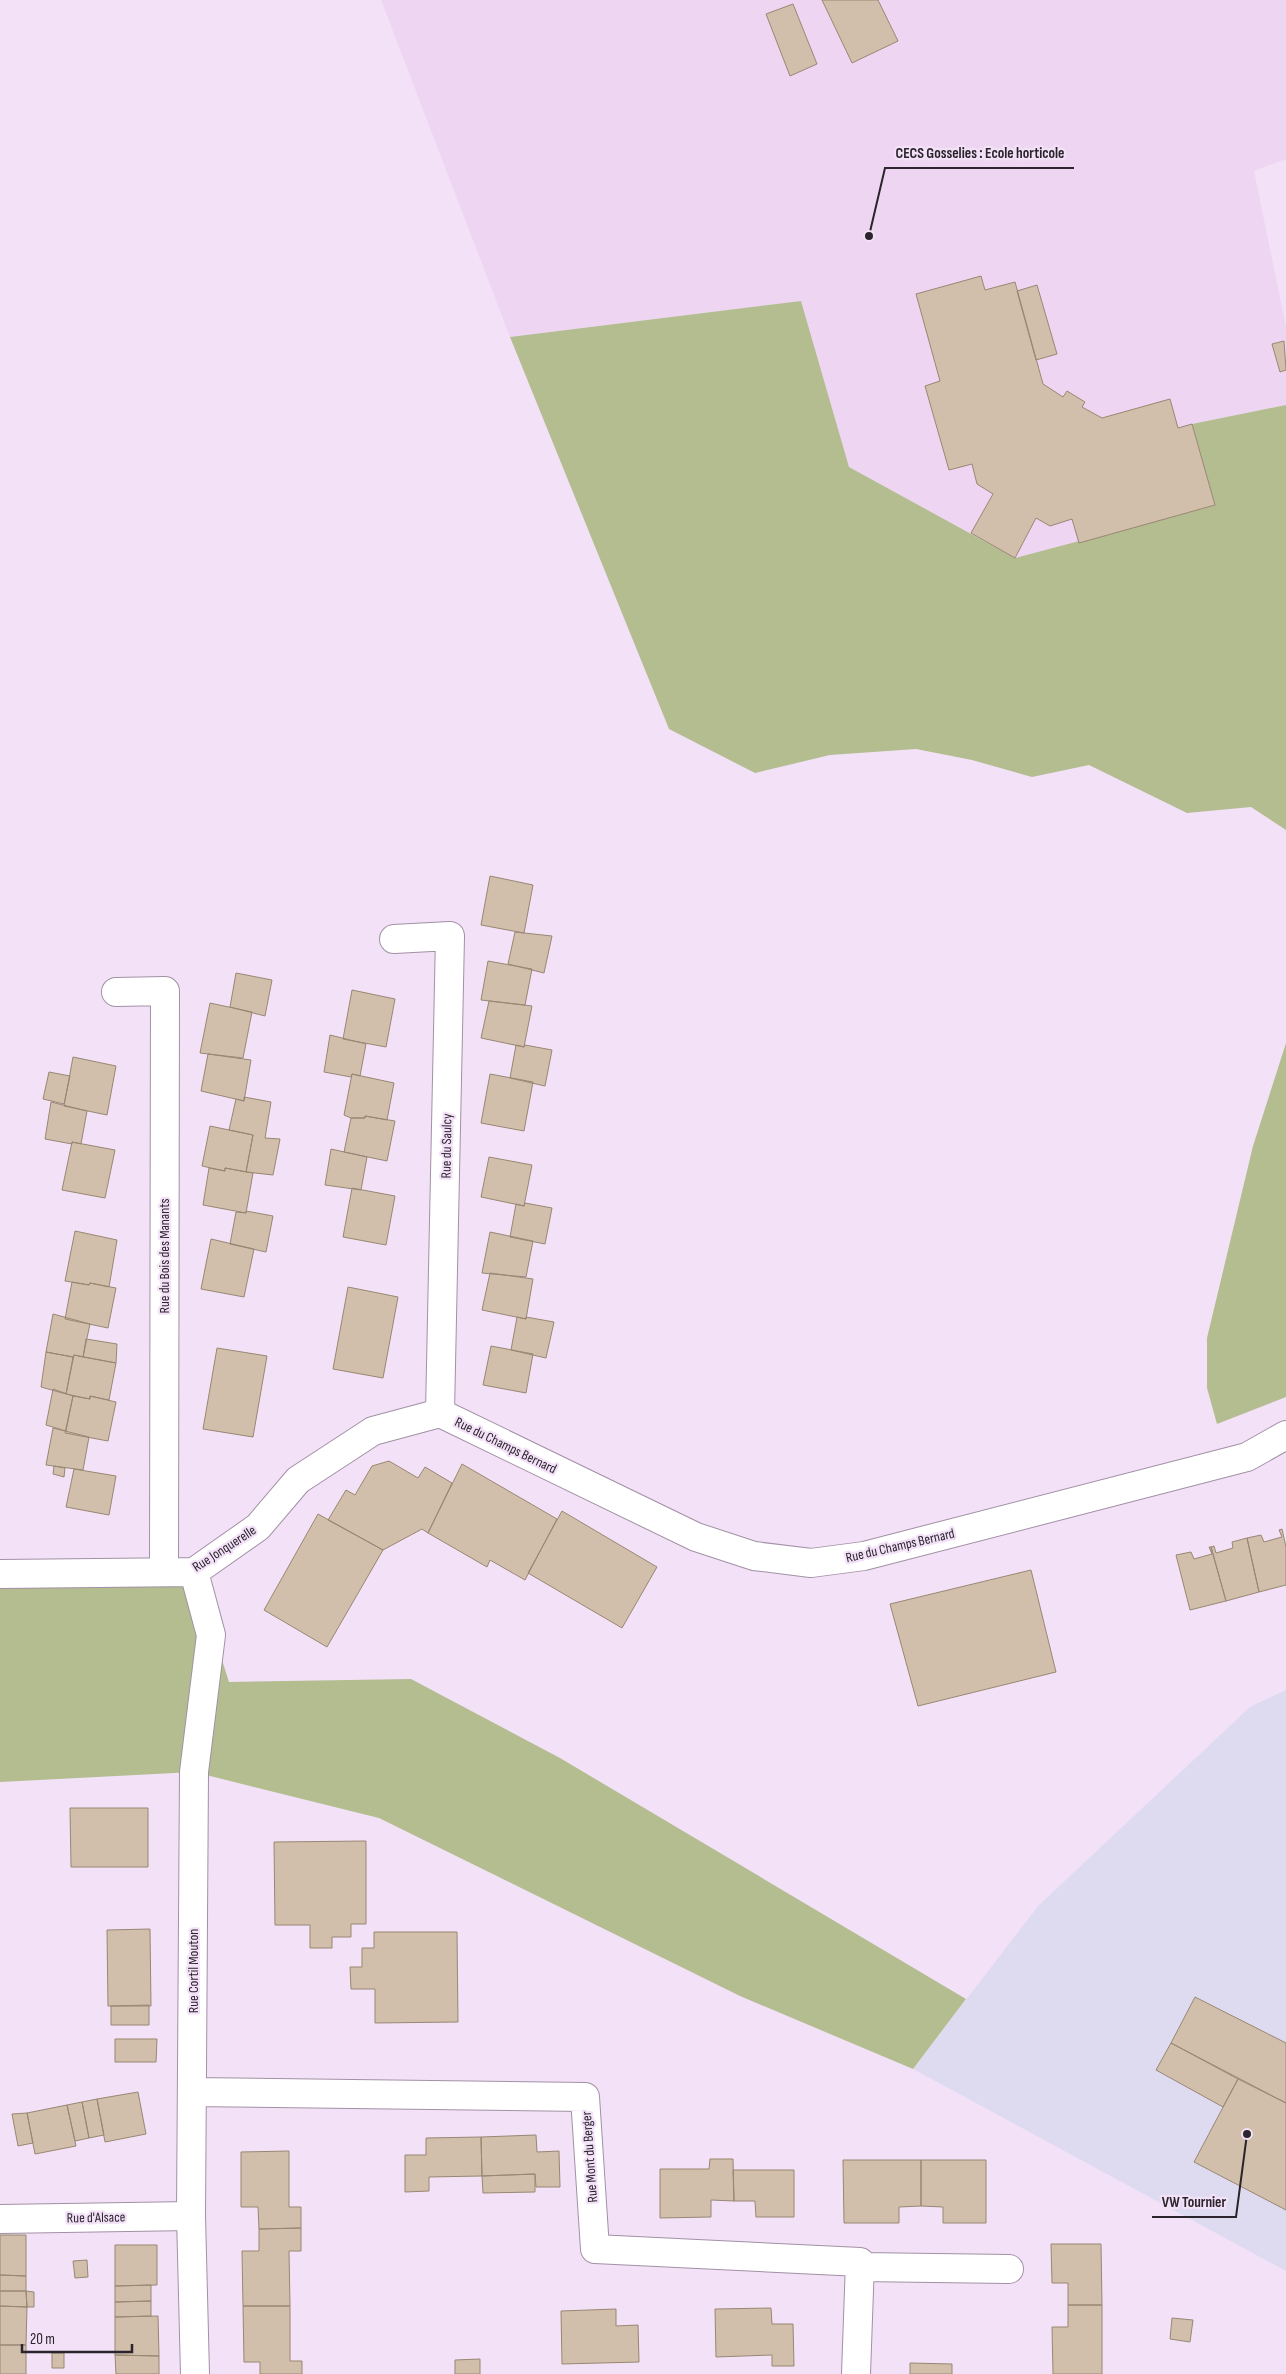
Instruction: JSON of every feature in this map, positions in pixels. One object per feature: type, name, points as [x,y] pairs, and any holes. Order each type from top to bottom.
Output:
[{"type":"street","name":"Rue du Saulcy","points":[[394,939],[450,936],[440,1414]]},
{"type":"street","name":"Rue du Bois des Manants","points":[[116,992],[165,991],[164,1571]]},
{"type":"street","name":"Rue du Champs Bernard","points":[[440,1414],[696,1537],[754,1556],[810,1563],[864,1556],[1247,1458],[1286,1435]]},
{"type":"street","name":"Rue Jonquerelle","points":[[0,1574],[58,1575],[164,1571],[194,1572],[258,1527],[298,1480],[312,1470],[374,1431],[440,1414]]},
{"type":"street","name":"Rue Cortil Mouton","points":[[194,1572],[211,1635],[194,1772],[191,2216],[194,2374]]},
{"type":"street","name":"Rue Mont du Berger","points":[[192,2092],[585,2096],[595,2249],[860,2262],[860,2267],[1009,2269]]},
{"type":"street","name":"Rue d'Alsace","points":[[0,2219],[191,2216]]},
{"type":"street","points":[[856,2374],[860,2267]]},
{"type":"shaded area","points":[[381,0],[1286,0],[1286,159],[1254,171],[1286,327],[1286,405],[1192,424],[1215,505],[1015,558],[849,467],[801,301],[510,337]]},
{"type":"shaded area","points":[[1286,1690],[1286,2271],[913,2069],[1038,1906],[1250,1707]]},
{"type":"green space","points":[[801,301],[849,467],[1015,558],[1215,505],[1192,424],[1286,405],[1286,830],[1251,807],[1187,813],[1089,765],[1032,777],[972,760],[916,749],[830,755],[755,773],[669,729],[510,337]]},
{"type":"green space","points":[[1286,1043],[1286,1397],[1217,1424],[1207,1388],[1207,1338],[1253,1146]]},
{"type":"green space","points":[[194,1572],[229,1682],[411,1679],[560,1758],[966,1999],[913,2069],[740,1996],[379,1818],[194,1772],[0,1782],[0,1578]]},
{"type":"building","points":[[822,0],[878,0],[898,41],[852,63]]},
{"type":"building","points":[[793,4],[817,64],[790,76],[766,14]]},
{"type":"building","points":[[981,276],[985,290],[1015,282],[1043,384],[1063,397],[1067,391],[1085,402],[1082,407],[1102,418],[1170,399],[1178,428],[1192,424],[1215,505],[1079,543],[1072,519],[1050,526],[1036,518],[1015,558],[971,533],[993,494],[977,484],[972,464],[949,470],[925,386],[940,381],[916,294]]},
{"type":"building","points":[[1037,285],[1057,354],[1036,360],[1017,291]]},
{"type":"building","points":[[1284,341],[1286,370],[1280,372],[1272,344]]},
{"type":"building","points":[[490,876],[533,885],[524,933],[481,925]]},
{"type":"building","points":[[515,932],[552,936],[544,973],[508,964]]},
{"type":"building","points":[[488,961],[532,969],[525,1005],[481,1000]]},
{"type":"building","points":[[236,973],[272,980],[265,1016],[230,1007]]},
{"type":"building","points":[[352,990],[395,999],[386,1047],[343,1039]]},
{"type":"building","points":[[489,1001],[532,1006],[524,1047],[481,1038]]},
{"type":"building","points":[[210,1003],[252,1012],[243,1058],[200,1053]]},
{"type":"building","points":[[330,1035],[366,1044],[360,1076],[352,1074],[351,1077],[324,1072]]},
{"type":"building","points":[[516,1045],[552,1050],[545,1086],[510,1078]]},
{"type":"building","points":[[208,1054],[251,1060],[244,1101],[201,1091]]},
{"type":"building","points":[[73,1057],[116,1066],[107,1115],[64,1106]]},
{"type":"building","points":[[49,1072],[70,1076],[64,1104],[43,1099]]},
{"type":"building","points":[[352,1074],[394,1083],[387,1120],[365,1116],[365,1118],[351,1118],[344,1115]]},
{"type":"building","points":[[490,1074],[533,1082],[524,1131],[481,1123]]},
{"type":"building","points":[[244,1097],[271,1102],[265,1138],[280,1139],[273,1175],[246,1172],[253,1135],[229,1130],[236,1099],[244,1101]]},
{"type":"building","points":[[51,1102],[87,1111],[81,1144],[45,1139]]},
{"type":"building","points":[[365,1116],[395,1121],[387,1161],[344,1152],[351,1118],[365,1118]]},
{"type":"building","points":[[210,1126],[253,1135],[246,1172],[225,1168],[225,1171],[202,1166]]},
{"type":"building","points":[[72,1142],[115,1150],[105,1198],[62,1190]]},
{"type":"building","points":[[331,1149],[367,1157],[361,1190],[325,1185]]},
{"type":"building","points":[[489,1157],[532,1165],[524,1206],[481,1197]]},
{"type":"building","points":[[209,1168],[225,1171],[225,1168],[253,1173],[246,1213],[203,1205]]},
{"type":"building","points":[[352,1188],[395,1196],[386,1245],[343,1237]]},
{"type":"building","points":[[525,1203],[552,1208],[545,1244],[510,1237],[516,1204],[524,1206]]},
{"type":"building","points":[[246,1211],[273,1216],[266,1252],[230,1244],[236,1212],[246,1213]]},
{"type":"building","points":[[75,1231],[117,1240],[109,1287],[65,1281]]},
{"type":"building","points":[[490,1232],[533,1241],[526,1277],[482,1273]]},
{"type":"building","points":[[211,1239],[254,1249],[244,1297],[201,1289]]},
{"type":"building","points":[[490,1273],[533,1279],[526,1319],[482,1310]]},
{"type":"building","points":[[72,1282],[116,1288],[108,1328],[65,1319]]},
{"type":"building","points":[[348,1287],[398,1297],[383,1378],[333,1369]]},
{"type":"building","points":[[53,1314],[90,1324],[83,1357],[46,1352]]},
{"type":"building","points":[[517,1317],[554,1322],[546,1358],[511,1350]]},
{"type":"building","points":[[86,1339],[117,1344],[116,1363],[83,1357]]},
{"type":"building","points":[[491,1346],[533,1354],[526,1393],[483,1385]]},
{"type":"building","points":[[217,1348],[267,1356],[253,1437],[203,1429]]},
{"type":"building","points":[[46,1352],[73,1357],[66,1394],[41,1387]]},
{"type":"building","points":[[74,1355],[116,1363],[109,1400],[90,1396],[90,1399],[66,1394]]},
{"type":"building","points":[[53,1389],[73,1396],[66,1431],[46,1425]]},
{"type":"building","points":[[73,1396],[90,1399],[90,1396],[116,1402],[108,1441],[65,1433]]},
{"type":"building","points":[[53,1428],[89,1437],[83,1470],[46,1465]]},
{"type":"building","points":[[389,1461],[418,1478],[425,1467],[452,1483],[428,1533],[422,1529],[383,1550],[328,1520],[346,1490],[355,1495],[372,1466]]},
{"type":"building","points":[[462,1464],[557,1519],[525,1580],[490,1560],[487,1567],[428,1533]]},
{"type":"building","points":[[54,1466],[65,1468],[64,1477],[53,1474]]},
{"type":"building","points":[[74,1469],[116,1476],[109,1515],[66,1507]]},
{"type":"building","points":[[562,1511],[657,1567],[622,1628],[528,1573]]},
{"type":"building","points":[[318,1514],[383,1550],[327,1647],[264,1610]]},
{"type":"building","points":[[1282,1529],[1286,1547],[1286,1585],[1259,1592],[1247,1538],[1261,1535],[1264,1542],[1282,1537],[1279,1530]]},
{"type":"building","points":[[1247,1538],[1259,1592],[1226,1601],[1211,1547],[1214,1546],[1216,1553],[1233,1548],[1232,1542]]},
{"type":"building","points":[[1209,1547],[1211,1547],[1226,1601],[1190,1610],[1176,1555],[1191,1552],[1194,1559],[1212,1554]]},
{"type":"building","points":[[1031,1570],[1056,1672],[918,1706],[890,1604]]},
{"type":"building","points":[[70,1808],[148,1808],[148,1867],[71,1867]]},
{"type":"building","points":[[366,1841],[366,1924],[351,1924],[351,1937],[332,1937],[332,1948],[310,1948],[310,1925],[275,1925],[274,1842]]},
{"type":"building","points":[[150,1929],[151,2006],[108,2006],[107,1930]]},
{"type":"building","points":[[374,1932],[457,1932],[458,2022],[375,2023],[375,1989],[351,1989],[350,1967],[362,1967],[362,1948],[374,1948]]},
{"type":"building","points":[[1195,1997],[1286,2043],[1286,2103],[1171,2043]]},
{"type":"building","points":[[149,2005],[149,2025],[111,2025],[111,2006]]},
{"type":"building","points":[[115,2039],[157,2039],[156,2062],[115,2062]]},
{"type":"building","points":[[1171,2043],[1238,2079],[1223,2107],[1156,2070]]},
{"type":"building","points":[[1238,2079],[1286,2103],[1286,2210],[1194,2162]]},
{"type":"building","points":[[138,2092],[146,2134],[105,2142],[97,2099]]},
{"type":"building","points":[[97,2099],[104,2135],[89,2138],[82,2102]]},
{"type":"building","points":[[82,2102],[89,2138],[75,2141],[67,2105]]},
{"type":"building","points":[[67,2105],[76,2146],[35,2154],[27,2113]]},
{"type":"building","points":[[27,2113],[33,2143],[18,2146],[12,2114]]},
{"type":"building","points":[[536,2135],[537,2152],[559,2151],[560,2187],[536,2187],[535,2174],[482,2176],[481,2137]]},
{"type":"building","points":[[481,2137],[482,2176],[429,2177],[429,2191],[405,2192],[405,2155],[426,2155],[426,2138]]},
{"type":"building","points":[[289,2151],[289,2207],[301,2207],[301,2228],[259,2229],[258,2207],[241,2207],[241,2152]]},
{"type":"building","points":[[710,2159],[733,2159],[734,2201],[711,2200],[711,2217],[660,2218],[660,2169],[709,2169]]},
{"type":"building","points":[[843,2160],[921,2160],[921,2206],[899,2207],[899,2223],[844,2223]]},
{"type":"building","points":[[921,2160],[986,2160],[986,2223],[943,2223],[943,2207],[921,2206]]},
{"type":"building","points":[[733,2170],[794,2170],[794,2217],[756,2217],[755,2201],[734,2201]]},
{"type":"building","points":[[535,2174],[535,2192],[483,2193],[482,2176]]},
{"type":"building","points":[[301,2228],[301,2251],[289,2251],[290,2306],[243,2306],[242,2251],[259,2251],[259,2229]]},
{"type":"building","points":[[0,2235],[26,2235],[26,2276],[0,2275]]},
{"type":"building","points":[[1051,2244],[1101,2244],[1102,2305],[1068,2305],[1068,2283],[1052,2283]]},
{"type":"building","points":[[115,2245],[157,2245],[157,2285],[115,2286]]},
{"type":"building","points":[[87,2260],[88,2277],[75,2278],[73,2261]]},
{"type":"building","points":[[0,2275],[26,2276],[26,2291],[0,2291]]},
{"type":"building","points":[[151,2285],[151,2301],[115,2302],[115,2286]]},
{"type":"building","points":[[0,2291],[26,2291],[27,2307],[0,2306]]},
{"type":"building","points":[[26,2291],[34,2292],[34,2307],[27,2307]]},
{"type":"building","points":[[151,2301],[151,2316],[115,2317],[115,2302]]},
{"type":"building","points":[[1068,2305],[1102,2305],[1102,2374],[1053,2374],[1052,2327],[1068,2327]]},
{"type":"building","points":[[0,2306],[27,2307],[26,2345],[0,2345]]},
{"type":"building","points":[[243,2306],[290,2306],[290,2361],[302,2361],[302,2374],[260,2374],[260,2362],[244,2362]]},
{"type":"building","points":[[771,2308],[772,2324],[793,2324],[794,2366],[772,2366],[772,2355],[716,2357],[715,2309]]},
{"type":"building","points":[[616,2309],[616,2326],[638,2325],[639,2362],[562,2364],[561,2311]]},
{"type":"building","points":[[158,2316],[159,2356],[115,2355],[115,2317]]},
{"type":"building","points":[[1172,2318],[1193,2320],[1190,2342],[1170,2339]]},
{"type":"building","points":[[0,2345],[26,2345],[26,2374],[0,2374]]},
{"type":"building","points":[[52,2353],[64,2353],[64,2368],[52,2368]]},
{"type":"building","points":[[115,2355],[159,2356],[159,2374],[116,2374]]},
{"type":"building","points":[[480,2359],[480,2374],[455,2374],[455,2360]]},
{"type":"building","points":[[910,2363],[952,2364],[952,2374],[910,2374]]},
{"type":"place","name":"CECS Gosselies : Ecole horticole","points":[[869,236]]},
{"type":"place","name":"VW Tournier","points":[[1247,2134]]}]
